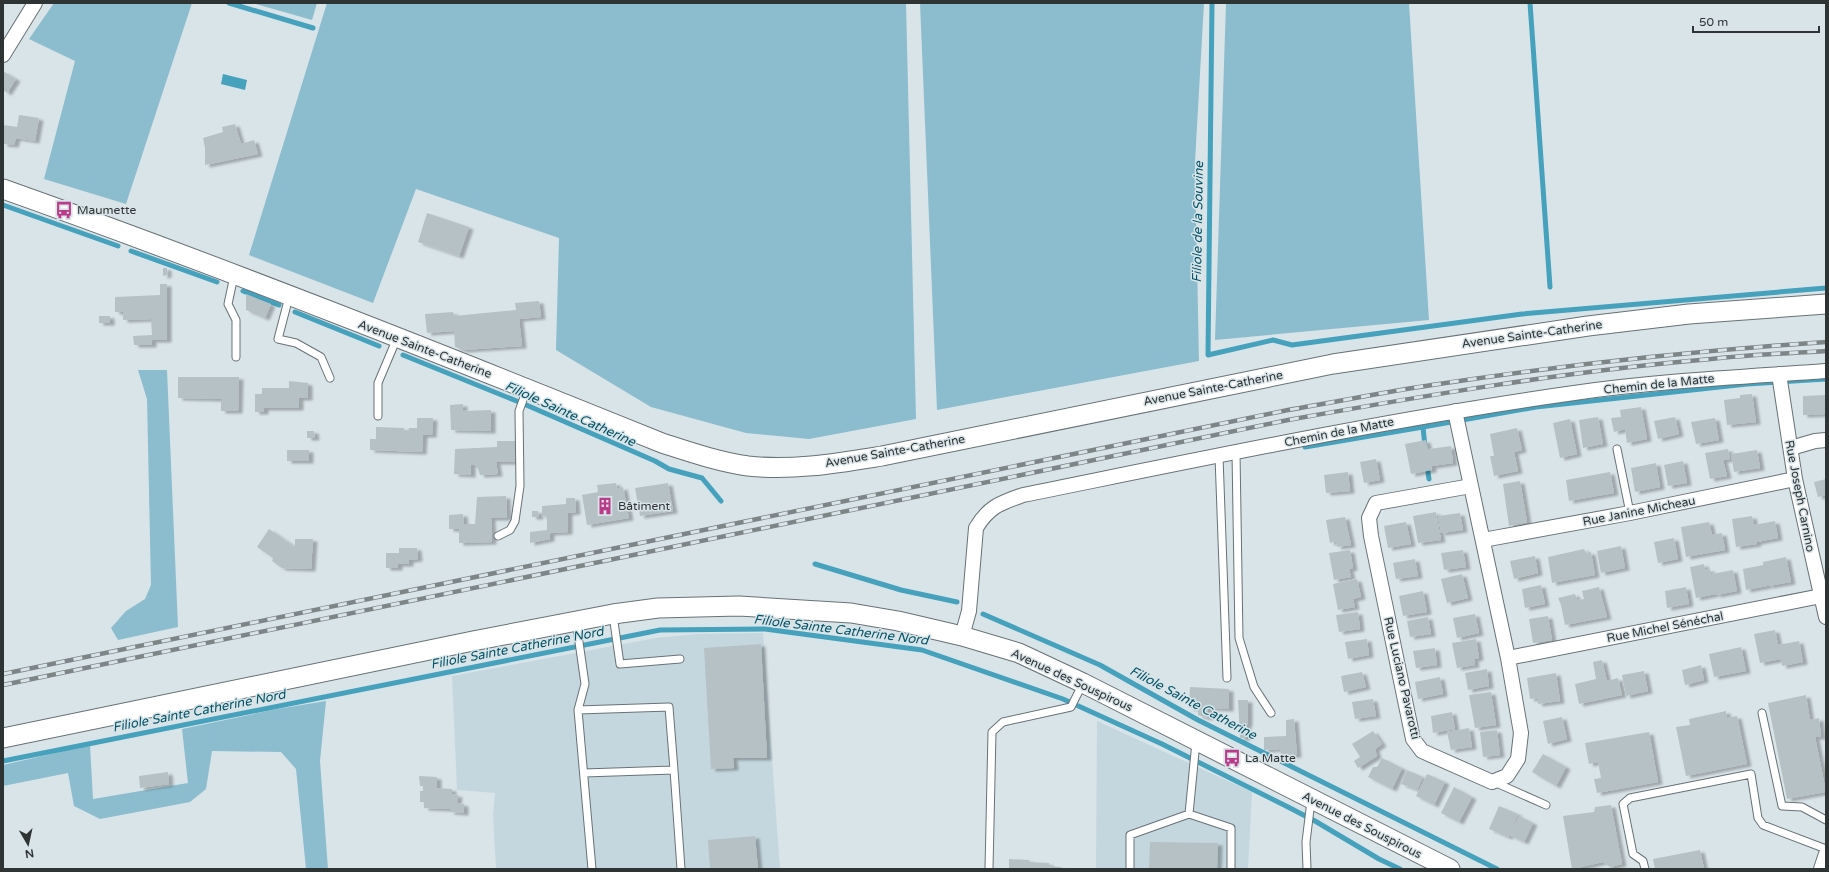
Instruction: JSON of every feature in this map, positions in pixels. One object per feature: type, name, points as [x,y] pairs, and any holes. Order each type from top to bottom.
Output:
[{"type":"main road","name":"Avenue Sainte-Catherine","points":[[3,189],[132,235],[398,338],[525,393],[662,443],[709,457],[748,466],[791,467],[835,464],[882,456],[1125,405],[1341,363],[1588,326],[1690,314],[1826,304]]},
{"type":"main road","name":"Avenue des Souspirous","points":[[3,738],[613,614],[658,608],[695,606],[793,609],[851,613],[898,621],[962,636],[1019,653],[1083,683],[1450,869]]},
{"type":"street","points":[[3,55],[35,3]]},
{"type":"street","name":"Chemin de la Matte","points":[[962,636],[969,611],[976,528],[982,517],[997,504],[1024,495],[1455,411],[1576,392],[1722,378],[1826,371]]},
{"type":"street","name":"Rue Joseph Carnino","points":[[1779,374],[1795,479],[1826,617]]},
{"type":"street","points":[[1455,411],[1508,658],[1521,733],[1518,759],[1507,776],[1492,782]]},
{"type":"street","points":[[1790,448],[1815,441],[1826,440]]},
{"type":"street","name":"Rue Janine Micheau","points":[[1483,540],[1630,513],[1795,479]]},
{"type":"street","name":"Rue Luciano Pavarotti","points":[[1471,486],[1376,503],[1369,518],[1371,536],[1413,739],[1422,751],[1492,782]]},
{"type":"street","name":"Rue Michel Sénéchal","points":[[1508,658],[1821,596]]},
{"type":"street","points":[[1821,869],[1826,854]]},
{"type":"lane","points":[[234,274],[228,304],[236,320],[236,358]]},
{"type":"lane","points":[[290,296],[278,339],[296,343],[321,357],[330,378]]},
{"type":"lane","points":[[378,416],[378,383],[398,338]]},
{"type":"lane","points":[[498,536],[510,530],[515,521],[520,486],[519,411],[525,393]]},
{"type":"lane","points":[[1617,450],[1630,513]]},
{"type":"lane","points":[[1236,453],[1239,638],[1254,687],[1271,713]]},
{"type":"lane","points":[[1219,456],[1227,678]]},
{"type":"lane","points":[[613,614],[620,664],[680,659]]},
{"type":"lane","points":[[576,621],[585,684],[578,710],[592,869]]},
{"type":"lane","points":[[989,869],[992,732],[1003,722],[1071,707],[1083,683]]},
{"type":"lane","points":[[578,710],[669,707],[681,869]]},
{"type":"lane","points":[[1762,713],[1782,806],[1802,807],[1826,820]]},
{"type":"lane","points":[[1189,814],[1196,740]]},
{"type":"lane","points":[[584,773],[674,770]]},
{"type":"lane","points":[[1645,869],[1643,861],[1633,854],[1624,804],[1630,798],[1751,774],[1758,818],[1763,824],[1826,849]]},
{"type":"lane","points":[[1492,782],[1546,805]]},
{"type":"lane","points":[[1307,869],[1306,842],[1312,799]]},
{"type":"lane","points":[[1130,869],[1130,835],[1189,814],[1231,828],[1231,869]]},
{"type":"shaded area","points":[[54,3],[192,3],[126,204],[44,179],[75,61],[29,39]]},
{"type":"shaded area","points":[[252,3],[317,3],[312,20]]},
{"type":"shaded area","points":[[327,3],[906,3],[916,419],[809,439],[746,433],[651,407],[556,350],[559,238],[416,189],[373,303],[249,255]]},
{"type":"shaded area","points":[[920,3],[1204,3],[1195,162],[1199,361],[937,410]]},
{"type":"shaded area","points":[[1226,3],[1409,3],[1429,320],[1215,340]]},
{"type":"shaded area","points":[[223,74],[247,80],[245,90],[221,84]]},
{"type":"shaded area","points":[[138,370],[167,370],[178,627],[118,640],[111,628],[126,611],[145,599],[151,585],[147,399]]},
{"type":"shaded area","points":[[763,633],[780,869],[496,869],[493,815],[495,793],[457,790],[452,676],[656,638],[699,634]]},
{"type":"shaded area","points":[[326,701],[320,761],[328,869],[306,869],[296,769],[281,752],[212,751],[206,789],[190,802],[100,819],[74,806],[68,773],[3,786],[3,765],[90,745],[93,799],[188,783],[182,729],[277,709]]},
{"type":"shaded area","points":[[1097,721],[1252,792],[1248,869],[1096,869]]},
{"type":"building","points":[[3,71],[16,79],[7,93],[3,90]]},
{"type":"building","points":[[19,115],[39,118],[35,141],[16,138],[14,145],[3,144],[3,125],[17,127]]},
{"type":"building","points":[[235,124],[241,144],[254,140],[258,154],[205,165],[205,148],[203,138],[223,132],[222,127]]},
{"type":"building","points":[[427,213],[469,227],[459,256],[418,242]]},
{"type":"building","points":[[163,268],[167,268],[167,275],[163,276]]},
{"type":"building","points":[[160,284],[167,284],[167,340],[152,340],[152,345],[134,345],[133,336],[152,335],[151,319],[123,320],[123,312],[115,312],[115,297],[160,295]]},
{"type":"building","points":[[246,294],[271,304],[265,318],[246,310]]},
{"type":"building","points":[[539,301],[541,317],[519,319],[522,346],[463,350],[455,347],[454,331],[427,333],[425,314],[453,312],[454,316],[516,310],[515,303]]},
{"type":"building","points":[[99,316],[110,316],[110,323],[99,323]]},
{"type":"building","points":[[178,377],[239,377],[238,411],[221,411],[221,399],[178,398]]},
{"type":"building","points":[[289,381],[308,383],[308,398],[299,398],[299,408],[264,408],[264,412],[255,412],[255,394],[262,394],[262,388],[289,388]]},
{"type":"building","points":[[1752,394],[1756,422],[1727,425],[1724,400],[1740,398],[1740,395]]},
{"type":"building","points":[[1826,395],[1826,414],[1803,415],[1803,396]]},
{"type":"building","points":[[463,404],[463,411],[491,410],[491,431],[451,430],[450,405]]},
{"type":"building","points":[[1641,407],[1647,439],[1627,443],[1625,429],[1614,432],[1611,418],[1621,417],[1620,410]]},
{"type":"building","points":[[1598,417],[1603,444],[1583,448],[1579,420]]},
{"type":"building","points":[[1675,417],[1679,434],[1658,439],[1654,421]]},
{"type":"building","points":[[417,418],[433,418],[432,435],[423,435],[422,452],[370,450],[370,439],[376,439],[376,427],[404,428],[404,431],[408,431],[409,428],[417,428]]},
{"type":"building","points":[[1715,418],[1719,440],[1696,444],[1691,422]]},
{"type":"building","points":[[1570,419],[1577,454],[1560,458],[1553,423]]},
{"type":"building","points":[[1517,428],[1522,450],[1514,452],[1518,471],[1494,476],[1490,456],[1494,456],[1490,434]]},
{"type":"building","points":[[307,431],[314,431],[315,438],[307,438]]},
{"type":"building","points":[[1426,440],[1431,462],[1429,449],[1451,446],[1453,463],[1432,466],[1432,470],[1411,474],[1405,444]]},
{"type":"building","points":[[497,441],[516,441],[515,462],[496,462],[498,474],[480,475],[477,466],[471,464],[471,475],[454,474],[455,449],[497,447]]},
{"type":"building","points":[[1728,449],[1730,459],[1723,460],[1727,476],[1710,479],[1705,453]]},
{"type":"building","points":[[287,450],[309,450],[309,461],[287,461]]},
{"type":"building","points":[[1757,450],[1760,468],[1734,472],[1731,454]]},
{"type":"building","points":[[1376,459],[1380,480],[1364,483],[1360,462]]},
{"type":"building","points":[[1683,461],[1687,483],[1668,486],[1664,465]]},
{"type":"building","points":[[1656,463],[1660,487],[1635,492],[1631,468]]},
{"type":"building","points":[[1348,472],[1350,491],[1326,493],[1324,475]]},
{"type":"building","points":[[1610,472],[1614,493],[1569,501],[1566,480]]},
{"type":"building","points":[[1826,479],[1826,495],[1818,497],[1814,482]]},
{"type":"building","points":[[1520,481],[1527,522],[1509,526],[1503,484]]},
{"type":"building","name":"Bâtiment","points":[[616,483],[617,489],[623,487],[629,518],[587,525],[582,495],[598,492],[597,485]]},
{"type":"building","points":[[668,483],[673,511],[640,516],[635,488]]},
{"type":"building","points":[[506,496],[507,518],[491,518],[492,542],[459,543],[459,529],[449,529],[449,515],[463,514],[464,524],[475,524],[477,497]]},
{"type":"building","points":[[566,498],[575,498],[576,512],[568,513],[568,532],[550,533],[550,539],[530,543],[530,532],[547,530],[547,517],[542,516],[542,506],[566,504]]},
{"type":"building","points":[[532,511],[538,511],[539,517],[532,517]]},
{"type":"building","points":[[1436,512],[1441,540],[1418,543],[1413,516]]},
{"type":"building","points":[[1460,513],[1463,530],[1441,533],[1438,516]]},
{"type":"building","points":[[1752,516],[1754,525],[1775,521],[1778,538],[1757,542],[1756,537],[1757,544],[1736,547],[1732,519]]},
{"type":"building","points":[[1345,517],[1351,545],[1337,547],[1336,541],[1330,543],[1326,520]]},
{"type":"building","points":[[1406,522],[1411,544],[1388,548],[1384,526]]},
{"type":"building","points":[[1709,522],[1712,535],[1722,533],[1725,550],[1686,557],[1681,527]]},
{"type":"building","points":[[269,529],[295,547],[295,539],[313,539],[311,569],[282,568],[272,561],[273,558],[257,547]]},
{"type":"building","points":[[1674,538],[1678,559],[1658,563],[1654,542]]},
{"type":"building","points":[[1621,546],[1625,568],[1601,573],[1597,551]]},
{"type":"building","points":[[399,548],[417,548],[418,559],[409,560],[409,564],[398,564],[398,568],[386,568],[386,553],[399,553]]},
{"type":"building","points":[[1584,549],[1586,553],[1591,552],[1595,575],[1552,583],[1548,557]]},
{"type":"building","points":[[1350,550],[1353,568],[1349,569],[1351,577],[1334,580],[1329,553]]},
{"type":"building","points":[[1463,550],[1466,567],[1444,570],[1441,553]]},
{"type":"building","points":[[1535,556],[1538,573],[1514,579],[1510,561]]},
{"type":"building","points":[[1786,557],[1791,582],[1768,586],[1765,571],[1767,586],[1746,590],[1743,569],[1763,565],[1763,562]]},
{"type":"building","points":[[1415,559],[1418,576],[1396,579],[1393,563]]},
{"type":"building","points":[[1704,564],[1705,570],[1710,569],[1715,594],[1696,598],[1690,567]]},
{"type":"building","points":[[1733,570],[1737,591],[1716,595],[1712,574]]},
{"type":"building","points":[[1462,574],[1468,598],[1447,603],[1441,579]]},
{"type":"building","points":[[1357,579],[1361,597],[1353,599],[1355,607],[1338,610],[1333,584]]},
{"type":"building","points":[[1541,585],[1545,604],[1525,608],[1522,589]]},
{"type":"building","points":[[1599,587],[1607,617],[1565,625],[1558,598],[1575,594],[1577,600],[1584,599],[1582,591]]},
{"type":"building","points":[[1686,587],[1689,604],[1667,608],[1665,591]]},
{"type":"building","points":[[1423,591],[1427,612],[1403,616],[1399,596]]},
{"type":"building","points":[[1358,612],[1360,629],[1339,632],[1336,615]]},
{"type":"building","points":[[1475,614],[1479,633],[1457,638],[1453,618]]},
{"type":"building","points":[[1548,616],[1552,640],[1533,643],[1529,619]]},
{"type":"building","points":[[1428,617],[1431,634],[1410,637],[1407,621]]},
{"type":"building","points":[[1775,630],[1778,645],[1799,641],[1803,662],[1782,666],[1781,659],[1760,663],[1754,634]]},
{"type":"building","points":[[1367,639],[1369,655],[1348,659],[1345,642]]},
{"type":"building","points":[[1476,639],[1479,658],[1474,659],[1475,665],[1457,668],[1452,643]]},
{"type":"building","points":[[761,644],[767,758],[733,758],[734,768],[711,769],[704,648]]},
{"type":"building","points":[[1741,647],[1746,671],[1714,677],[1709,654]]},
{"type":"building","points":[[1435,648],[1437,665],[1416,668],[1413,651]]},
{"type":"building","points":[[1602,660],[1607,681],[1618,678],[1622,695],[1579,704],[1575,684],[1596,679],[1593,662]]},
{"type":"building","points":[[1701,665],[1704,680],[1685,685],[1682,670]]},
{"type":"building","points":[[1487,669],[1489,686],[1468,690],[1465,673]]},
{"type":"building","points":[[1644,671],[1648,691],[1626,696],[1622,675]]},
{"type":"building","points":[[1362,672],[1366,687],[1344,692],[1341,676]]},
{"type":"building","points":[[1556,673],[1560,701],[1538,704],[1537,698],[1530,699],[1527,678]]},
{"type":"building","points":[[1440,677],[1443,694],[1418,699],[1415,682]]},
{"type":"building","points":[[1190,687],[1229,689],[1229,709],[1208,708],[1208,718],[1198,715],[1198,708],[1189,708]]},
{"type":"building","points":[[1491,692],[1496,725],[1475,728],[1469,695]]},
{"type":"building","points":[[1806,695],[1810,720],[1819,718],[1821,737],[1815,737],[1826,792],[1787,799],[1768,703]]},
{"type":"building","points":[[1373,699],[1376,716],[1355,719],[1352,702]]},
{"type":"building","points":[[1238,700],[1248,700],[1248,722],[1245,731],[1246,738],[1240,738]]},
{"type":"building","points":[[1726,711],[1727,718],[1737,716],[1747,764],[1686,776],[1676,727],[1690,725],[1689,719]]},
{"type":"building","points":[[1452,712],[1455,729],[1433,733],[1431,716]]},
{"type":"building","points":[[1562,717],[1567,739],[1548,744],[1543,721]]},
{"type":"building","points":[[1294,719],[1297,755],[1281,756],[1280,749],[1264,750],[1264,737],[1286,736],[1286,720]]},
{"type":"building","points":[[1469,728],[1472,747],[1451,750],[1447,732]]},
{"type":"building","points":[[1497,730],[1500,755],[1483,757],[1480,732]]},
{"type":"building","points":[[1373,731],[1382,744],[1375,749],[1377,756],[1358,768],[1354,761],[1360,757],[1352,744]]},
{"type":"building","points":[[1649,732],[1658,782],[1597,793],[1594,779],[1601,778],[1598,762],[1589,764],[1585,743]]},
{"type":"building","points":[[1543,754],[1566,767],[1556,786],[1532,772]]},
{"type":"building","points":[[1382,758],[1402,768],[1392,789],[1368,777],[1373,767],[1377,767]]},
{"type":"building","points":[[1407,770],[1423,777],[1417,790],[1401,784]]},
{"type":"building","points":[[168,772],[169,784],[140,788],[139,776]]},
{"type":"building","points":[[1427,774],[1445,782],[1434,805],[1416,796]]},
{"type":"building","points":[[419,776],[437,777],[437,788],[452,789],[452,794],[458,795],[457,803],[464,804],[464,813],[450,812],[450,809],[424,808],[424,802],[420,802],[420,791],[423,791],[423,786],[420,786]]},
{"type":"building","points":[[1454,787],[1472,797],[1459,822],[1441,813]]},
{"type":"building","points":[[1611,805],[1622,864],[1610,867],[1603,862],[1572,869],[1563,816],[1594,812],[1595,807]]},
{"type":"building","points":[[1499,806],[1518,814],[1508,837],[1489,829]]},
{"type":"building","points":[[1519,816],[1533,823],[1524,842],[1509,835]]},
{"type":"building","points":[[755,836],[758,869],[710,869],[708,840]]},
{"type":"building","points":[[1150,842],[1218,843],[1217,869],[1149,869]]},
{"type":"building","points":[[1700,850],[1704,869],[1655,869],[1653,859]]},
{"type":"building","points":[[1009,859],[1049,863],[1049,866],[1061,867],[1061,869],[1009,869]]},
{"type":"waterway","points":[[229,3],[313,28]]},
{"type":"waterway","points":[[1212,3],[1208,355],[1273,340],[1292,345],[1522,314],[1826,288]]},
{"type":"waterway","points":[[1530,3],[1550,287]]},
{"type":"waterway","name":"Filiole Sainte Catherine","points":[[3,205],[118,246]]},
{"type":"waterway","name":"Filiole Sainte Catherine","points":[[131,251],[217,282]]},
{"type":"waterway","name":"Filiole Sainte Catherine","points":[[243,291],[279,305]]},
{"type":"waterway","name":"Filiole Sainte Catherine","points":[[295,312],[379,346]]},
{"type":"waterway","name":"Filiole Sainte Catherine","points":[[403,355],[524,404],[655,461],[669,469],[702,478],[721,501]]},
{"type":"waterway","points":[[1423,427],[1536,407],[1747,384],[1826,379]]},
{"type":"waterway","name":"Filiole de la Souvine","points":[[1305,447],[1423,427],[1425,447]]},
{"type":"waterway","name":"Filiole de la Souvine","points":[[1427,465],[1429,479]]},
{"type":"waterway","name":"Filiole Sainte Catherine","points":[[815,564],[901,590],[957,602]]},
{"type":"waterway","name":"Filiole Sainte Catherine","points":[[983,614],[1100,665],[1198,720],[1497,869]]},
{"type":"waterway","name":"Filiole Sainte Catherine Nord","points":[[3,761],[660,630],[765,629],[922,650],[1063,699],[1162,744],[1288,807],[1315,821],[1379,859],[1400,869]]},
{"type":"railway","points":[[3,674],[1288,410],[1414,388],[1530,371],[1678,354],[1826,342]]},
{"type":"railway","points":[[3,685],[1288,420],[1446,393],[1605,370],[1740,356],[1826,351]]},
{"type":"place","name":"Maumette","points":[[64,210]]},
{"type":"place","name":"Bâtiment","points":[[605,506]]},
{"type":"place","name":"La Matte","points":[[1232,758]]}]
